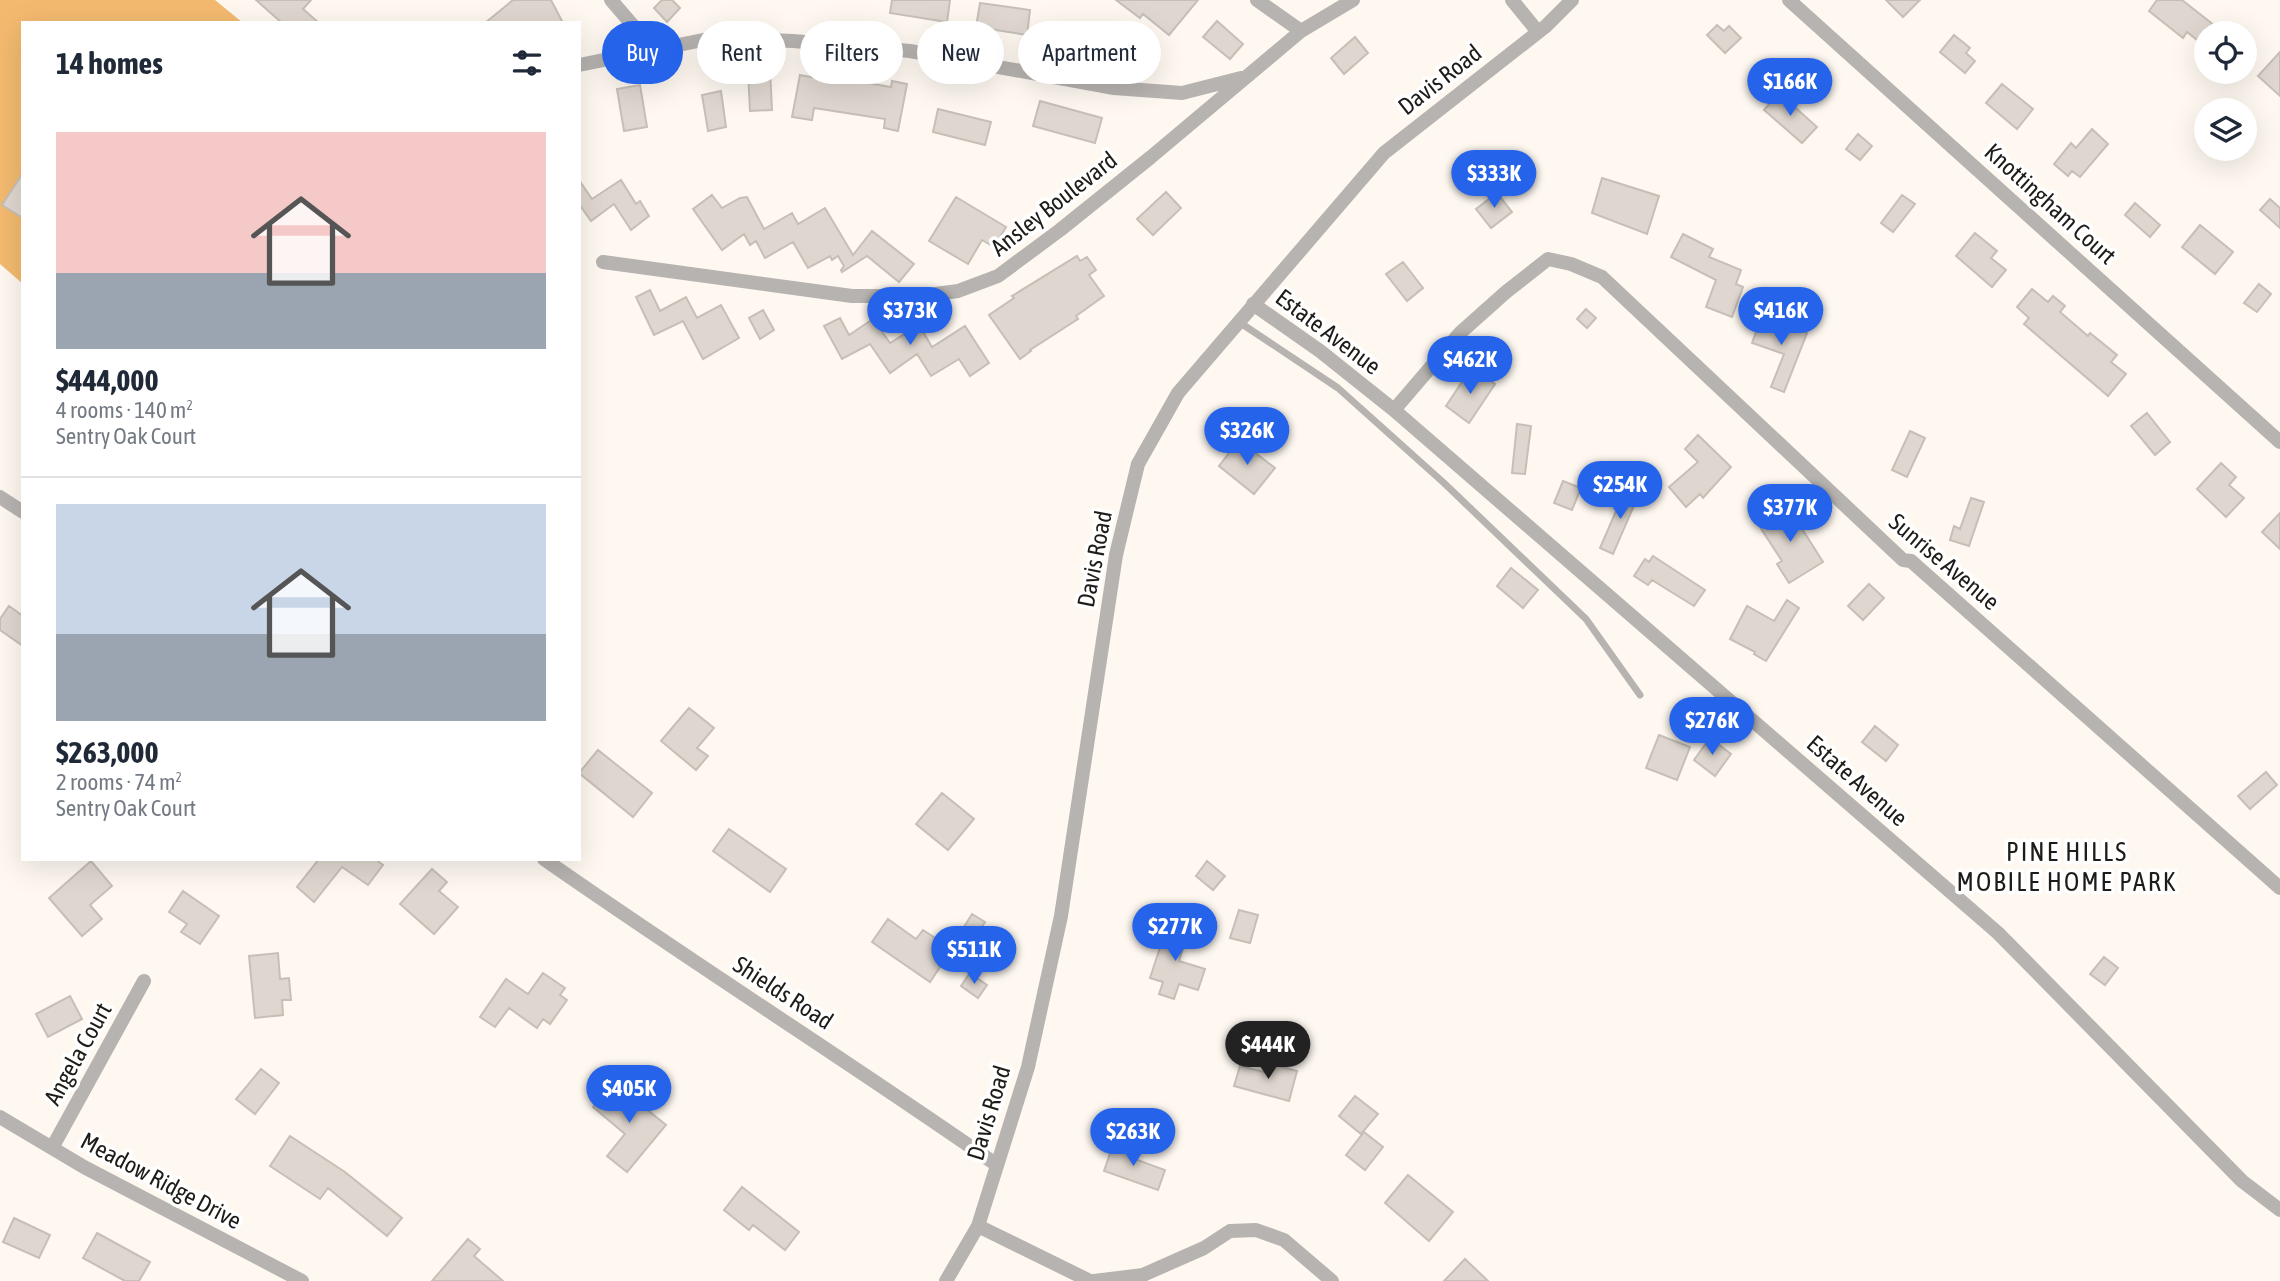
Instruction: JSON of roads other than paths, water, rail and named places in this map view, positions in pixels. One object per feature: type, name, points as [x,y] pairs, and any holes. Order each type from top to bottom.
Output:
[{"type":"street","points":[[611,0],[629,21]]},
{"type":"street","points":[[1257,0],[1301,31]]},
{"type":"street","name":"Ansley Boulevard","points":[[603,262],[852,296],[920,296],[958,291],[998,276],[1060,230],[1301,31],[1353,0]]},
{"type":"street","points":[[1513,0],[1538,32]]},
{"type":"street","name":"Davis Road","points":[[946,1281],[978,1226],[1028,1067],[1060,916],[1116,555],[1138,464],[1178,393],[1384,153],[1538,32],[1572,0]]},
{"type":"street","name":"Knottingham Court","points":[[1789,0],[2280,442]]},
{"type":"street","points":[[683,44],[713,38],[806,42],[910,51],[1114,88],[1182,93],[1247,77]]},
{"type":"street","points":[[581,65],[602,60]]},
{"type":"street","name":"Sunrise Avenue","points":[[1394,410],[1460,333],[1548,259],[1571,264],[1602,277],[1903,560],[1911,562],[2021,657],[2280,888]]},
{"type":"street","name":"Estate Avenue","points":[[1253,304],[1320,351],[1394,410],[1998,933],[2242,1181],[2280,1210]]},
{"type":"street","points":[[0,497],[21,511]]},
{"type":"street","name":"Shields Road","points":[[547,861],[636,924],[904,1100],[998,1166]]},
{"type":"street","name":"Angela Court","points":[[52,1148],[144,981]]},
{"type":"street","name":"Meadow Ridge Drive","points":[[0,1116],[84,1167],[302,1281]]},
{"type":"street","points":[[978,1226],[1092,1281],[1143,1275],[1204,1248],[1230,1231],[1256,1230],[1284,1240],[1332,1281]]},
{"type":"lane","points":[[1238,321],[1338,388],[1444,483],[1586,619],[1640,695]]},
{"type":"district","name":"PINE HILLS MOBILE HOME PARK","points":[[2067,867]]}]
